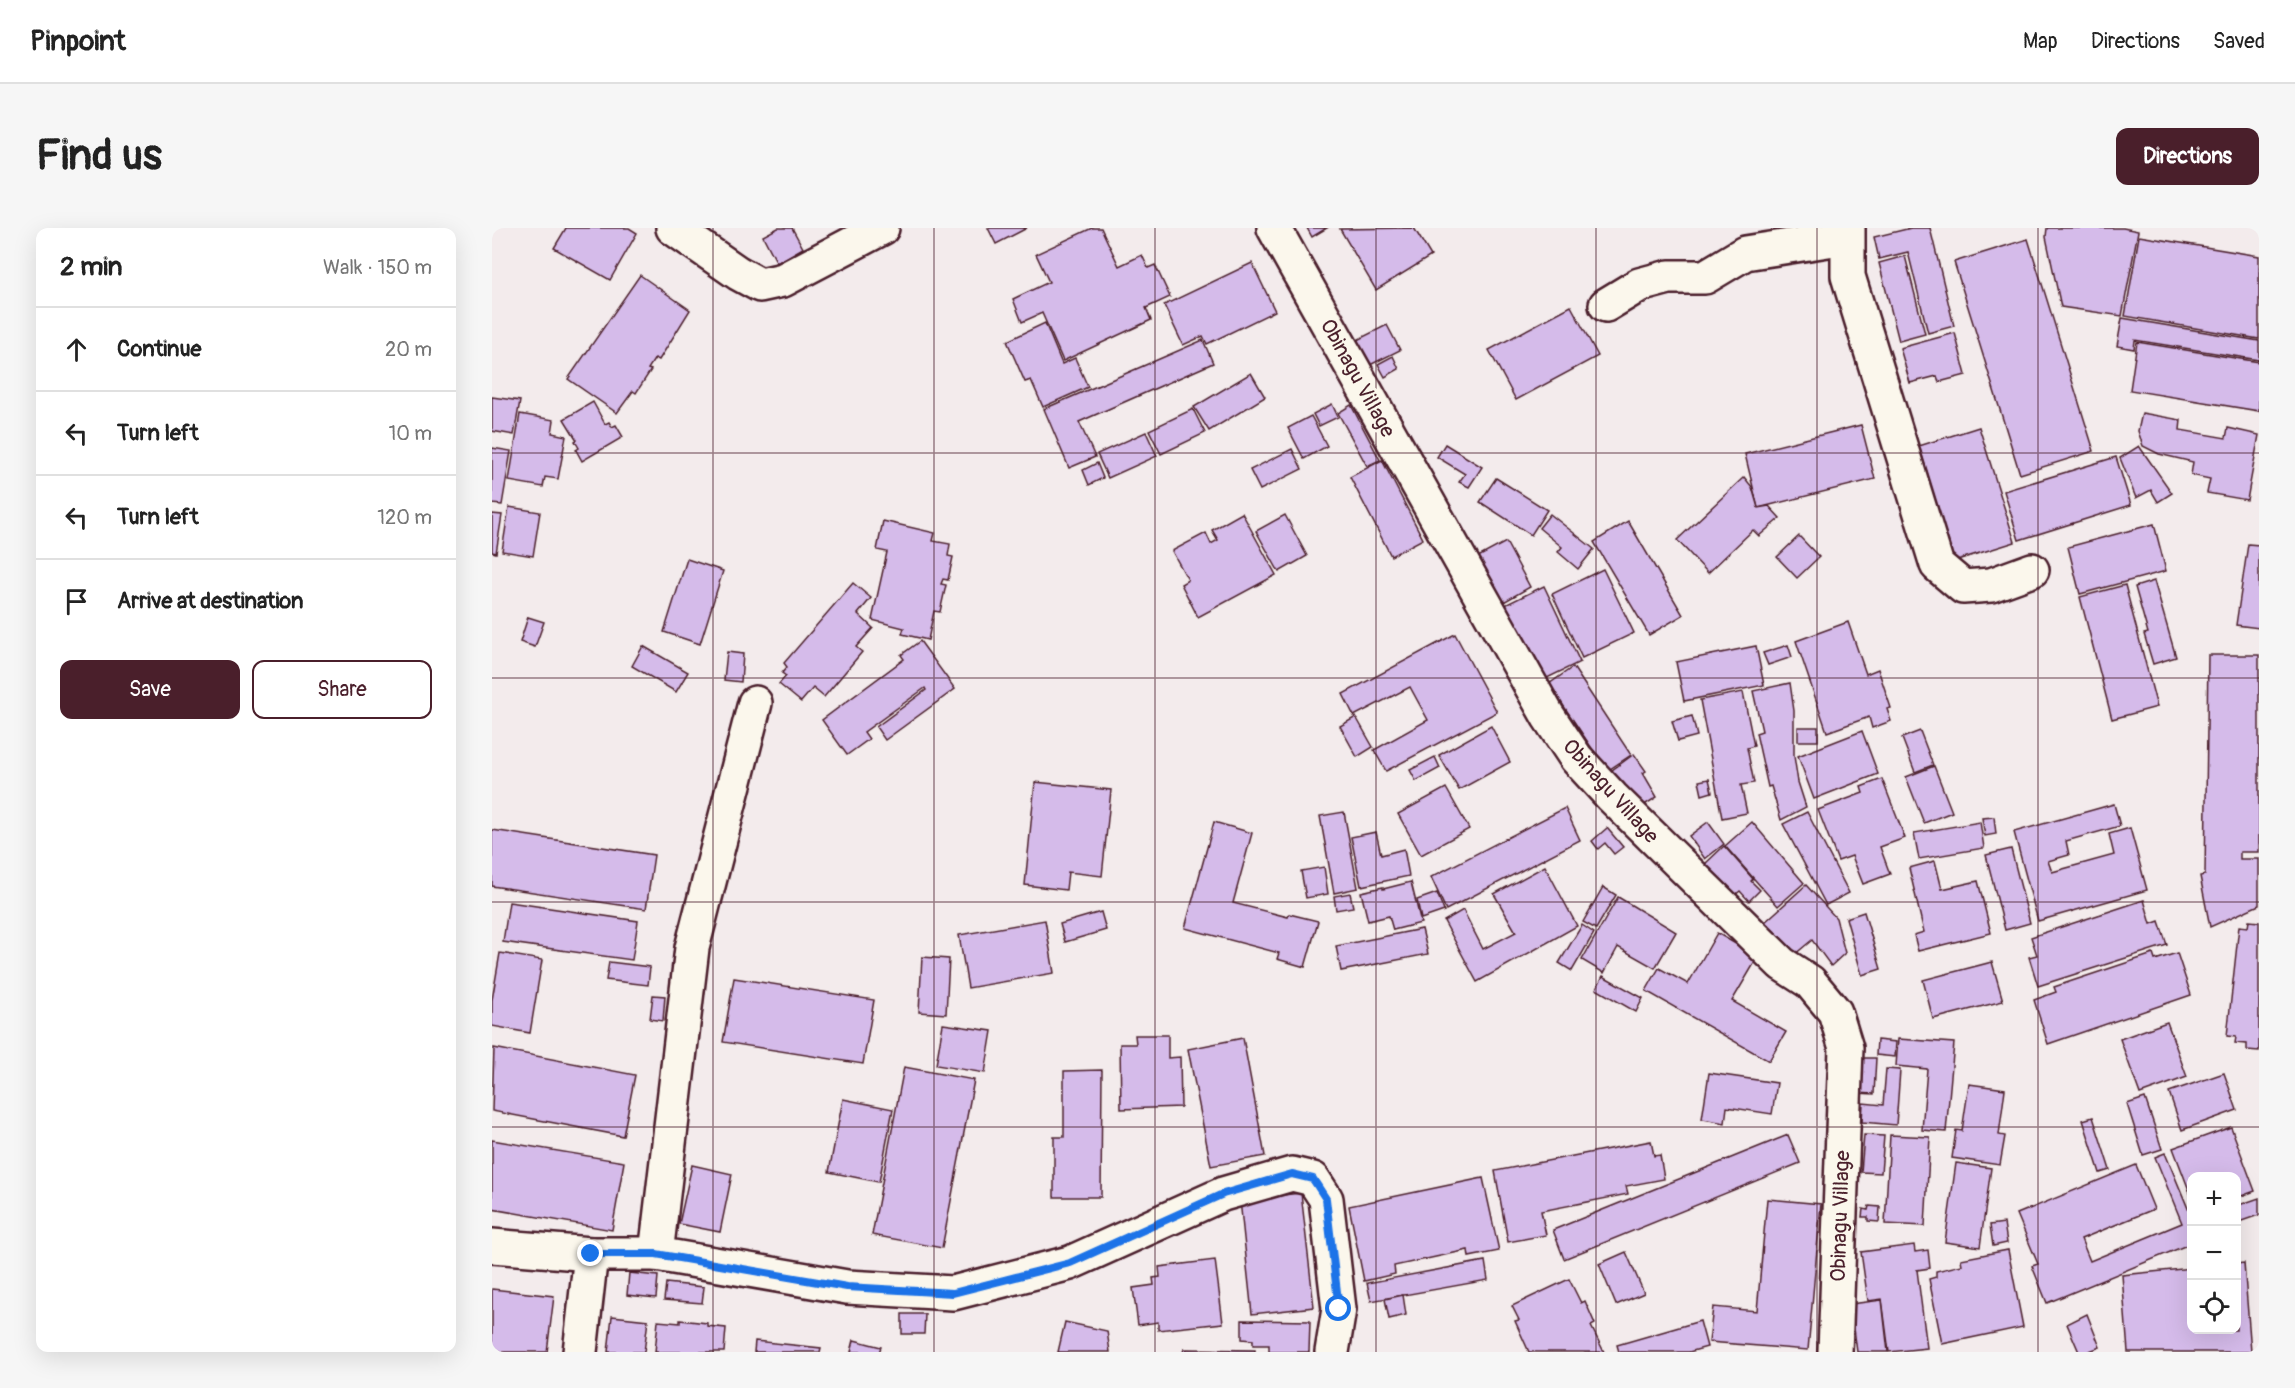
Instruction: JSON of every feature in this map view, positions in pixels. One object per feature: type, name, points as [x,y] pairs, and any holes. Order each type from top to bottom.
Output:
[{"type":"street","points":[[673,228],[738,273],[760,285],[783,280],[882,228]]},
{"type":"street","name":"Obinagu Village","points":[[1274,228],[1548,716],[1576,758],[1612,797],[1782,964],[1810,982],[1835,1012],[1846,1047],[1835,1352]]},
{"type":"street","points":[[1606,305],[1639,285],[1669,277],[1705,277],[1745,253],[1848,233],[1848,276],[1936,565],[1963,587],[1991,585],[2031,570]]},
{"type":"street","points":[[656,1254],[692,948],[755,704]]},
{"type":"street","points":[[492,1246],[591,1254],[656,1254],[847,1287],[953,1293],[1070,1263],[1223,1194],[1292,1174],[1313,1179],[1326,1199],[1339,1309],[1332,1352]]},
{"type":"street","points":[[580,1352],[591,1254]]},
{"type":"building","points":[[566,228],[629,228],[637,233],[610,280],[554,248]]},
{"type":"building","points":[[778,228],[792,228],[803,248],[777,263],[763,236]]},
{"type":"building","points":[[988,228],[1027,228],[996,244]]},
{"type":"building","points":[[1092,228],[1101,228],[1119,266],[1142,255],[1148,268],[1155,265],[1170,297],[1146,308],[1151,320],[1063,361],[1042,313],[1022,322],[1013,299],[1049,282],[1036,254]]},
{"type":"building","points":[[1307,228],[1327,228],[1312,237]]},
{"type":"building","points":[[1414,228],[1431,256],[1376,290],[1340,229]]},
{"type":"building","points":[[1911,228],[1930,228],[1954,326],[1928,333],[1908,252],[1879,259],[1874,237]]},
{"type":"building","points":[[2047,228],[2123,228],[2138,231],[2122,316],[2061,307],[2046,237]]},
{"type":"building","points":[[2139,236],[2259,256],[2259,339],[2125,316]]},
{"type":"building","points":[[2028,239],[2094,451],[2020,474],[1954,262]]},
{"type":"building","points":[[1905,256],[1925,334],[1899,341],[1879,263]]},
{"type":"building","points":[[1252,263],[1275,311],[1207,344],[1203,336],[1183,345],[1164,305]]},
{"type":"building","points":[[640,275],[690,310],[659,360],[655,358],[648,369],[651,370],[636,393],[633,391],[617,413],[568,379]]},
{"type":"building","points":[[1571,306],[1598,356],[1516,400],[1489,350]]},
{"type":"building","points":[[2122,318],[2259,341],[2259,360],[2135,340],[2134,349],[2117,346]]},
{"type":"building","points":[[1045,323],[1062,364],[1075,358],[1088,387],[1043,407],[1031,380],[1025,382],[1007,341]]},
{"type":"building","points":[[1387,325],[1400,350],[1370,365],[1357,340]]},
{"type":"building","points":[[1955,333],[1966,375],[1939,382],[1937,376],[1910,383],[1900,348]]},
{"type":"building","points":[[1203,340],[1213,363],[1079,422],[1095,457],[1069,468],[1044,409]]},
{"type":"building","points":[[2137,342],[2259,362],[2259,411],[2130,390]]},
{"type":"building","points":[[1393,356],[1399,369],[1385,377],[1378,364]]},
{"type":"building","points":[[1251,373],[1265,397],[1209,431],[1194,407]]},
{"type":"building","points":[[492,397],[520,401],[514,435],[492,431]]},
{"type":"building","points":[[593,402],[605,424],[609,422],[612,427],[616,425],[623,437],[582,461],[576,450],[579,448],[575,441],[577,440],[564,419]]},
{"type":"building","points":[[1332,404],[1338,417],[1319,426],[1313,414]]},
{"type":"building","points":[[1351,405],[1380,460],[1367,466],[1338,413]]},
{"type":"building","points":[[1193,409],[1205,433],[1161,454],[1149,430]]},
{"type":"building","points":[[2142,413],[2181,420],[2180,430],[2226,438],[2228,428],[2259,435],[2247,500],[2207,493],[2210,479],[2191,475],[2193,462],[2159,454],[2143,446],[2138,431]]},
{"type":"building","points":[[520,414],[554,420],[552,433],[566,436],[558,479],[545,477],[543,487],[509,481]]},
{"type":"building","points":[[1311,416],[1327,446],[1304,459],[1288,428]]},
{"type":"building","points":[[1861,425],[1875,479],[1758,508],[1745,454]]},
{"type":"building","points":[[1979,427],[2015,542],[1954,561],[1919,446]]},
{"type":"building","points":[[1146,432],[1157,456],[1108,478],[1097,454]]},
{"type":"building","points":[[1445,444],[1482,467],[1469,487],[1459,482],[1465,474],[1437,457]]},
{"type":"building","points":[[2139,446],[2172,493],[2158,502],[2151,490],[2136,498],[2120,458]]},
{"type":"building","points":[[492,448],[511,451],[502,505],[492,504]]},
{"type":"building","points":[[1292,449],[1302,469],[1260,490],[1250,470]]},
{"type":"building","points":[[2116,457],[2131,505],[2019,540],[2004,491]]},
{"type":"building","points":[[1382,460],[1423,539],[1391,556],[1350,477]]},
{"type":"building","points":[[1097,463],[1103,478],[1089,485],[1083,470]]},
{"type":"building","points":[[1744,477],[1752,487],[1758,508],[1769,506],[1780,518],[1759,536],[1753,530],[1708,573],[1677,540]]},
{"type":"building","points":[[1496,478],[1547,510],[1531,535],[1480,502]]},
{"type":"building","points":[[509,507],[540,512],[533,556],[502,551]]},
{"type":"building","points":[[1242,513],[1276,575],[1198,617],[1181,584],[1188,580],[1172,551],[1206,533],[1211,544],[1218,540],[1212,530]]},
{"type":"building","points":[[492,514],[502,515],[496,553],[492,552]]},
{"type":"building","points":[[1550,514],[1594,549],[1578,569],[1558,552],[1562,547],[1539,528]]},
{"type":"building","points":[[1285,515],[1307,556],[1279,572],[1256,531]]},
{"type":"building","points":[[883,521],[935,533],[933,541],[950,544],[948,556],[953,557],[948,580],[943,579],[941,584],[946,585],[940,612],[934,611],[928,640],[902,634],[904,628],[872,620],[887,552],[877,550]]},
{"type":"building","points":[[1628,521],[1683,615],[1649,635],[1594,542]]},
{"type":"building","points":[[2154,524],[2166,571],[2080,594],[2068,547]]},
{"type":"building","points":[[1799,536],[1819,557],[1797,578],[1777,557]]},
{"type":"building","points":[[1506,542],[1530,587],[1502,603],[1478,557]]},
{"type":"building","points":[[2248,544],[2259,545],[2259,628],[2236,625]]},
{"type":"building","points":[[687,559],[723,571],[700,644],[664,632]]},
{"type":"building","points":[[1603,569],[1634,633],[1582,658],[1552,594]]},
{"type":"building","points":[[2154,581],[2176,657],[2153,664],[2144,634],[2148,633],[2135,587]]},
{"type":"building","points":[[853,583],[871,598],[858,614],[873,628],[856,647],[862,652],[824,697],[813,688],[801,702],[779,684],[786,676],[782,673],[787,667],[784,663]]},
{"type":"building","points":[[2125,585],[2157,707],[2112,719],[2080,597]]},
{"type":"building","points":[[1544,586],[1580,662],[1539,682],[1503,606]]},
{"type":"building","points":[[528,617],[544,622],[535,647],[520,642]]},
{"type":"building","points":[[1848,622],[1866,674],[1878,669],[1891,708],[1887,709],[1891,721],[1872,728],[1869,717],[1827,732],[1796,641]]},
{"type":"building","points":[[1455,634],[1497,712],[1386,771],[1374,750],[1428,720],[1410,687],[1354,716],[1343,694]]},
{"type":"building","points":[[920,641],[955,689],[885,740],[876,727],[926,690],[925,688],[864,732],[869,739],[847,755],[822,720],[904,659],[901,655]]},
{"type":"building","points":[[1788,645],[1792,657],[1768,665],[1763,653]]},
{"type":"building","points":[[643,646],[688,672],[676,692],[632,666]]},
{"type":"building","points":[[1756,646],[1764,685],[1684,701],[1676,662]]},
{"type":"building","points":[[727,652],[743,654],[741,682],[724,680]]},
{"type":"building","points":[[2208,655],[2259,655],[2259,852],[2240,852],[2240,859],[2259,859],[2259,905],[2210,927],[2200,876],[2205,875]]},
{"type":"building","points":[[1573,667],[1631,755],[1607,771],[1549,684]]},
{"type":"building","points":[[1790,683],[1794,711],[1794,756],[1798,782],[1806,807],[1781,820],[1771,786],[1768,787],[1756,733],[1762,731],[1753,691]]},
{"type":"building","points":[[1743,692],[1754,746],[1747,748],[1754,783],[1741,785],[1747,813],[1722,818],[1700,700]]},
{"type":"building","points":[[1692,716],[1697,736],[1678,741],[1672,721]]},
{"type":"building","points":[[1356,717],[1373,747],[1357,757],[1340,726]]},
{"type":"building","points":[[1491,726],[1510,762],[1459,790],[1439,755]]},
{"type":"building","points":[[1798,727],[1818,727],[1818,741],[1798,741]]},
{"type":"building","points":[[1862,731],[1878,774],[1814,799],[1798,756]]},
{"type":"building","points":[[1920,731],[1933,765],[1915,772],[1902,738]]},
{"type":"building","points":[[1634,754],[1646,771],[1643,773],[1657,797],[1635,811],[1608,773]]},
{"type":"building","points":[[1435,757],[1440,768],[1416,781],[1410,770]]},
{"type":"building","points":[[1934,766],[1952,812],[1924,823],[1906,777]]},
{"type":"building","points":[[1709,779],[1712,792],[1702,795],[1699,781]]},
{"type":"building","points":[[1882,779],[1905,838],[1880,847],[1890,874],[1863,884],[1852,856],[1838,861],[1818,810],[1863,793],[1861,787]]},
{"type":"building","points":[[1035,782],[1111,790],[1102,876],[1068,872],[1066,890],[1025,885]]},
{"type":"building","points":[[1446,788],[1469,829],[1421,855],[1398,814]]},
{"type":"building","points":[[2114,804],[2120,826],[2066,841],[2069,855],[2048,861],[2052,872],[2114,855],[2109,834],[2130,828],[2147,890],[2038,921],[2014,832]]},
{"type":"building","points":[[1565,808],[1580,840],[1446,910],[1431,877]]},
{"type":"building","points":[[1344,812],[1358,888],[1334,893],[1320,816]]},
{"type":"building","points":[[1807,812],[1849,893],[1826,905],[1783,824]]},
{"type":"building","points":[[1994,817],[1996,834],[1985,836],[1982,818]]},
{"type":"building","points":[[1214,822],[1252,833],[1233,903],[1288,917],[1289,914],[1318,921],[1305,967],[1277,959],[1279,953],[1185,928]]},
{"type":"building","points":[[1708,822],[1724,844],[1705,859],[1689,836]]},
{"type":"building","points":[[1752,822],[1804,883],[1778,906],[1725,846]]},
{"type":"building","points":[[1980,822],[1984,848],[1919,859],[1914,833]]},
{"type":"building","points":[[1607,828],[1623,847],[1614,854],[1605,843],[1598,849],[1592,841]]},
{"type":"building","points":[[492,830],[654,855],[646,909],[492,886]]},
{"type":"building","points":[[1376,832],[1381,855],[1404,849],[1409,876],[1361,886],[1351,837]]},
{"type":"building","points":[[1724,846],[1760,890],[1749,901],[1740,891],[1734,896],[1705,864]]},
{"type":"building","points":[[2011,849],[2030,923],[2005,930],[1986,855]]},
{"type":"building","points":[[1935,861],[1942,889],[1978,881],[1991,933],[1918,951],[1914,935],[1924,932],[1909,868]]},
{"type":"building","points":[[1545,866],[1577,926],[1477,982],[1444,921],[1463,910],[1483,949],[1516,932],[1494,894]]},
{"type":"building","points":[[1324,867],[1328,894],[1306,898],[1301,871]]},
{"type":"building","points":[[1411,882],[1421,923],[1393,930],[1389,916],[1368,921],[1361,892]]},
{"type":"building","points":[[1806,885],[1836,918],[1845,953],[1831,966],[1812,940],[1794,955],[1765,922]]},
{"type":"building","points":[[1603,887],[1616,895],[1596,929],[1583,922]]},
{"type":"building","points":[[1350,893],[1353,907],[1336,910],[1334,896]]},
{"type":"building","points":[[1437,893],[1444,911],[1421,919],[1417,900]]},
{"type":"building","points":[[1618,897],[1676,932],[1655,968],[1618,947],[1604,973],[1582,960]]},
{"type":"building","points":[[2144,900],[2151,924],[2159,921],[2167,945],[2038,986],[2029,957],[2037,955],[2031,937]]},
{"type":"building","points":[[509,902],[638,921],[632,960],[503,942]]},
{"type":"building","points":[[1101,912],[1106,930],[1065,942],[1060,924]]},
{"type":"building","points":[[1864,912],[1881,969],[1862,975],[1846,918]]},
{"type":"building","points":[[1045,920],[1054,973],[968,988],[959,935]]},
{"type":"building","points":[[2249,921],[2259,922],[2259,1051],[2247,1050],[2247,1044],[2235,1043],[2236,1037],[2227,1036],[2239,926],[2248,927]]},
{"type":"building","points":[[1582,925],[1594,933],[1572,971],[1559,963]]},
{"type":"building","points":[[1422,929],[1428,954],[1341,971],[1336,946]]},
{"type":"building","points":[[1717,933],[1758,957],[1732,1001],[1786,1032],[1769,1061],[1646,991],[1659,968],[1688,984]]},
{"type":"building","points":[[500,953],[542,960],[530,1033],[492,1026],[492,1000]]},
{"type":"building","points":[[2177,953],[2191,995],[2048,1044],[2034,1000],[2056,992],[2054,987],[2153,954],[2155,960]]},
{"type":"building","points":[[922,957],[949,959],[946,1014],[919,1012]]},
{"type":"building","points":[[609,962],[650,967],[648,985],[606,980]]},
{"type":"building","points":[[1992,962],[2003,1001],[1933,1019],[1923,980]]},
{"type":"building","points":[[1603,976],[1643,998],[1636,1012],[1596,989]]},
{"type":"building","points":[[734,978],[874,1000],[863,1064],[723,1042]]},
{"type":"building","points":[[653,995],[665,996],[663,1021],[650,1019]]},
{"type":"building","points":[[2167,1022],[2187,1077],[2140,1094],[2120,1039]]},
{"type":"building","points":[[943,1024],[992,1031],[985,1073],[936,1065]]},
{"type":"building","points":[[1135,1035],[1168,1035],[1168,1058],[1180,1057],[1181,1107],[1121,1109],[1120,1044],[1136,1044]]},
{"type":"building","points":[[1243,1038],[1265,1156],[1211,1166],[1188,1049]]},
{"type":"building","points":[[1898,1039],[1954,1043],[1946,1132],[1922,1130],[1927,1069],[1896,1066]]},
{"type":"building","points":[[1877,1040],[1896,1042],[1895,1057],[1876,1055]]},
{"type":"building","points":[[494,1048],[635,1075],[623,1136],[492,1111]]},
{"type":"building","points":[[1859,1058],[1876,1058],[1874,1094],[1857,1093]]},
{"type":"building","points":[[904,1067],[974,1080],[942,1248],[872,1235]]},
{"type":"building","points":[[1886,1069],[1900,1070],[1896,1125],[1862,1122],[1863,1103],[1883,1105]]},
{"type":"building","points":[[1102,1070],[1101,1197],[1054,1197],[1054,1137],[1064,1137],[1064,1071]]},
{"type":"building","points":[[1709,1073],[1777,1083],[1772,1114],[1727,1107],[1725,1123],[1702,1119]]},
{"type":"building","points":[[2224,1073],[2237,1110],[2182,1130],[2169,1092]]},
{"type":"building","points":[[1969,1084],[2005,1089],[1999,1135],[2005,1136],[2000,1165],[1952,1158],[1956,1130],[1962,1131]]},
{"type":"building","points":[[2145,1098],[2162,1149],[2143,1155],[2127,1104]]},
{"type":"building","points":[[843,1099],[893,1109],[879,1182],[829,1172]]},
{"type":"building","points":[[2093,1117],[2110,1170],[2100,1173],[2083,1120]]},
{"type":"building","points":[[2231,1127],[2255,1191],[2241,1196],[2241,1172],[2187,1172],[2187,1185],[2173,1148]]},
{"type":"building","points":[[1788,1135],[1800,1163],[1564,1259],[1553,1230]]},
{"type":"building","points":[[1864,1135],[1884,1136],[1881,1173],[1861,1172]]},
{"type":"building","points":[[1890,1135],[1930,1137],[1925,1226],[1885,1224]]},
{"type":"building","points":[[492,1140],[624,1162],[612,1230],[492,1209]]},
{"type":"building","points":[[1651,1141],[1654,1156],[1660,1155],[1664,1179],[1626,1186],[1628,1194],[1541,1211],[1546,1235],[1508,1242],[1495,1171]]},
{"type":"building","points":[[2165,1153],[2187,1206],[2187,1245],[2047,1303],[2032,1266],[2038,1264],[2017,1214],[2136,1165],[2154,1209],[2081,1239],[2090,1261],[2182,1223],[2155,1157]]},
{"type":"building","points":[[1956,1163],[1991,1168],[1980,1247],[1945,1242]]},
{"type":"building","points":[[692,1165],[732,1174],[720,1232],[679,1224]]},
{"type":"building","points":[[1483,1178],[1499,1251],[1469,1257],[1468,1250],[1394,1266],[1395,1274],[1364,1281],[1349,1206]]},
{"type":"building","points":[[1301,1193],[1314,1307],[1252,1314],[1240,1200]]},
{"type":"building","points":[[2259,1198],[2259,1215],[2241,1221],[2241,1204]]},
{"type":"building","points":[[1767,1199],[1821,1204],[1808,1350],[1709,1342],[1713,1307],[1757,1311]]},
{"type":"building","points":[[1869,1206],[1880,1207],[1879,1222],[1868,1221],[1868,1217],[1862,1217],[1863,1209],[1868,1210]]},
{"type":"building","points":[[2004,1223],[2007,1243],[1993,1246],[1990,1225]]},
{"type":"building","points":[[1914,1245],[1915,1252],[1928,1250],[1930,1268],[1917,1270],[1927,1348],[1889,1352],[1882,1299],[1868,1301],[1861,1252]]},
{"type":"building","points":[[2008,1250],[2023,1327],[1942,1344],[1929,1279],[1936,1277],[1936,1271],[1962,1265],[1961,1259]]},
{"type":"building","points":[[1626,1252],[1644,1293],[1616,1305],[1599,1264]]},
{"type":"building","points":[[1215,1260],[1223,1323],[1158,1330],[1158,1322],[1138,1325],[1133,1288],[1154,1285],[1153,1278],[1160,1277],[1159,1267]]},
{"type":"building","points":[[1485,1261],[1488,1280],[1371,1301],[1367,1283]]},
{"type":"building","points":[[2241,1263],[2244,1263],[2251,1352],[2128,1352],[2122,1275],[2187,1268],[2187,1334],[2241,1334]]},
{"type":"building","points":[[629,1273],[658,1276],[656,1298],[627,1295]]},
{"type":"building","points":[[1569,1279],[1581,1303],[1585,1301],[1595,1324],[1591,1326],[1604,1352],[1529,1352],[1515,1321],[1519,1320],[1512,1306]]},
{"type":"building","points":[[666,1283],[704,1287],[702,1303],[664,1300]]},
{"type":"building","points":[[492,1289],[554,1296],[547,1352],[492,1352]]},
{"type":"building","points":[[1403,1295],[1406,1315],[1389,1319],[1385,1299]]},
{"type":"building","points":[[1882,1300],[1888,1352],[1857,1352],[1851,1304]]},
{"type":"building","points":[[902,1314],[925,1314],[924,1334],[902,1334]]},
{"type":"building","points":[[2087,1314],[2100,1347],[2087,1352],[2079,1352],[2067,1324]]},
{"type":"building","points":[[612,1316],[648,1320],[644,1352],[608,1352]]},
{"type":"building","points":[[680,1320],[726,1328],[724,1352],[655,1352],[658,1321],[680,1323]]},
{"type":"building","points":[[1242,1320],[1310,1321],[1309,1352],[1269,1352],[1269,1345],[1253,1345],[1253,1340],[1242,1339]]},
{"type":"building","points":[[1700,1321],[1707,1347],[1689,1352],[1619,1352],[1617,1345]]},
{"type":"building","points":[[1065,1322],[1107,1331],[1110,1352],[1058,1352]]},
{"type":"building","points":[[854,1340],[881,1347],[879,1352],[851,1352]]},
{"type":"building","points":[[755,1341],[821,1348],[820,1352],[754,1352]]},
{"type":"building","points":[[1184,1349],[1255,1350],[1255,1352],[1183,1352]]},
{"type":"route","points":[[591,1254],[656,1254],[847,1287],[953,1293],[1070,1263],[1223,1194],[1292,1174],[1313,1179],[1326,1199],[1339,1309]]}]
